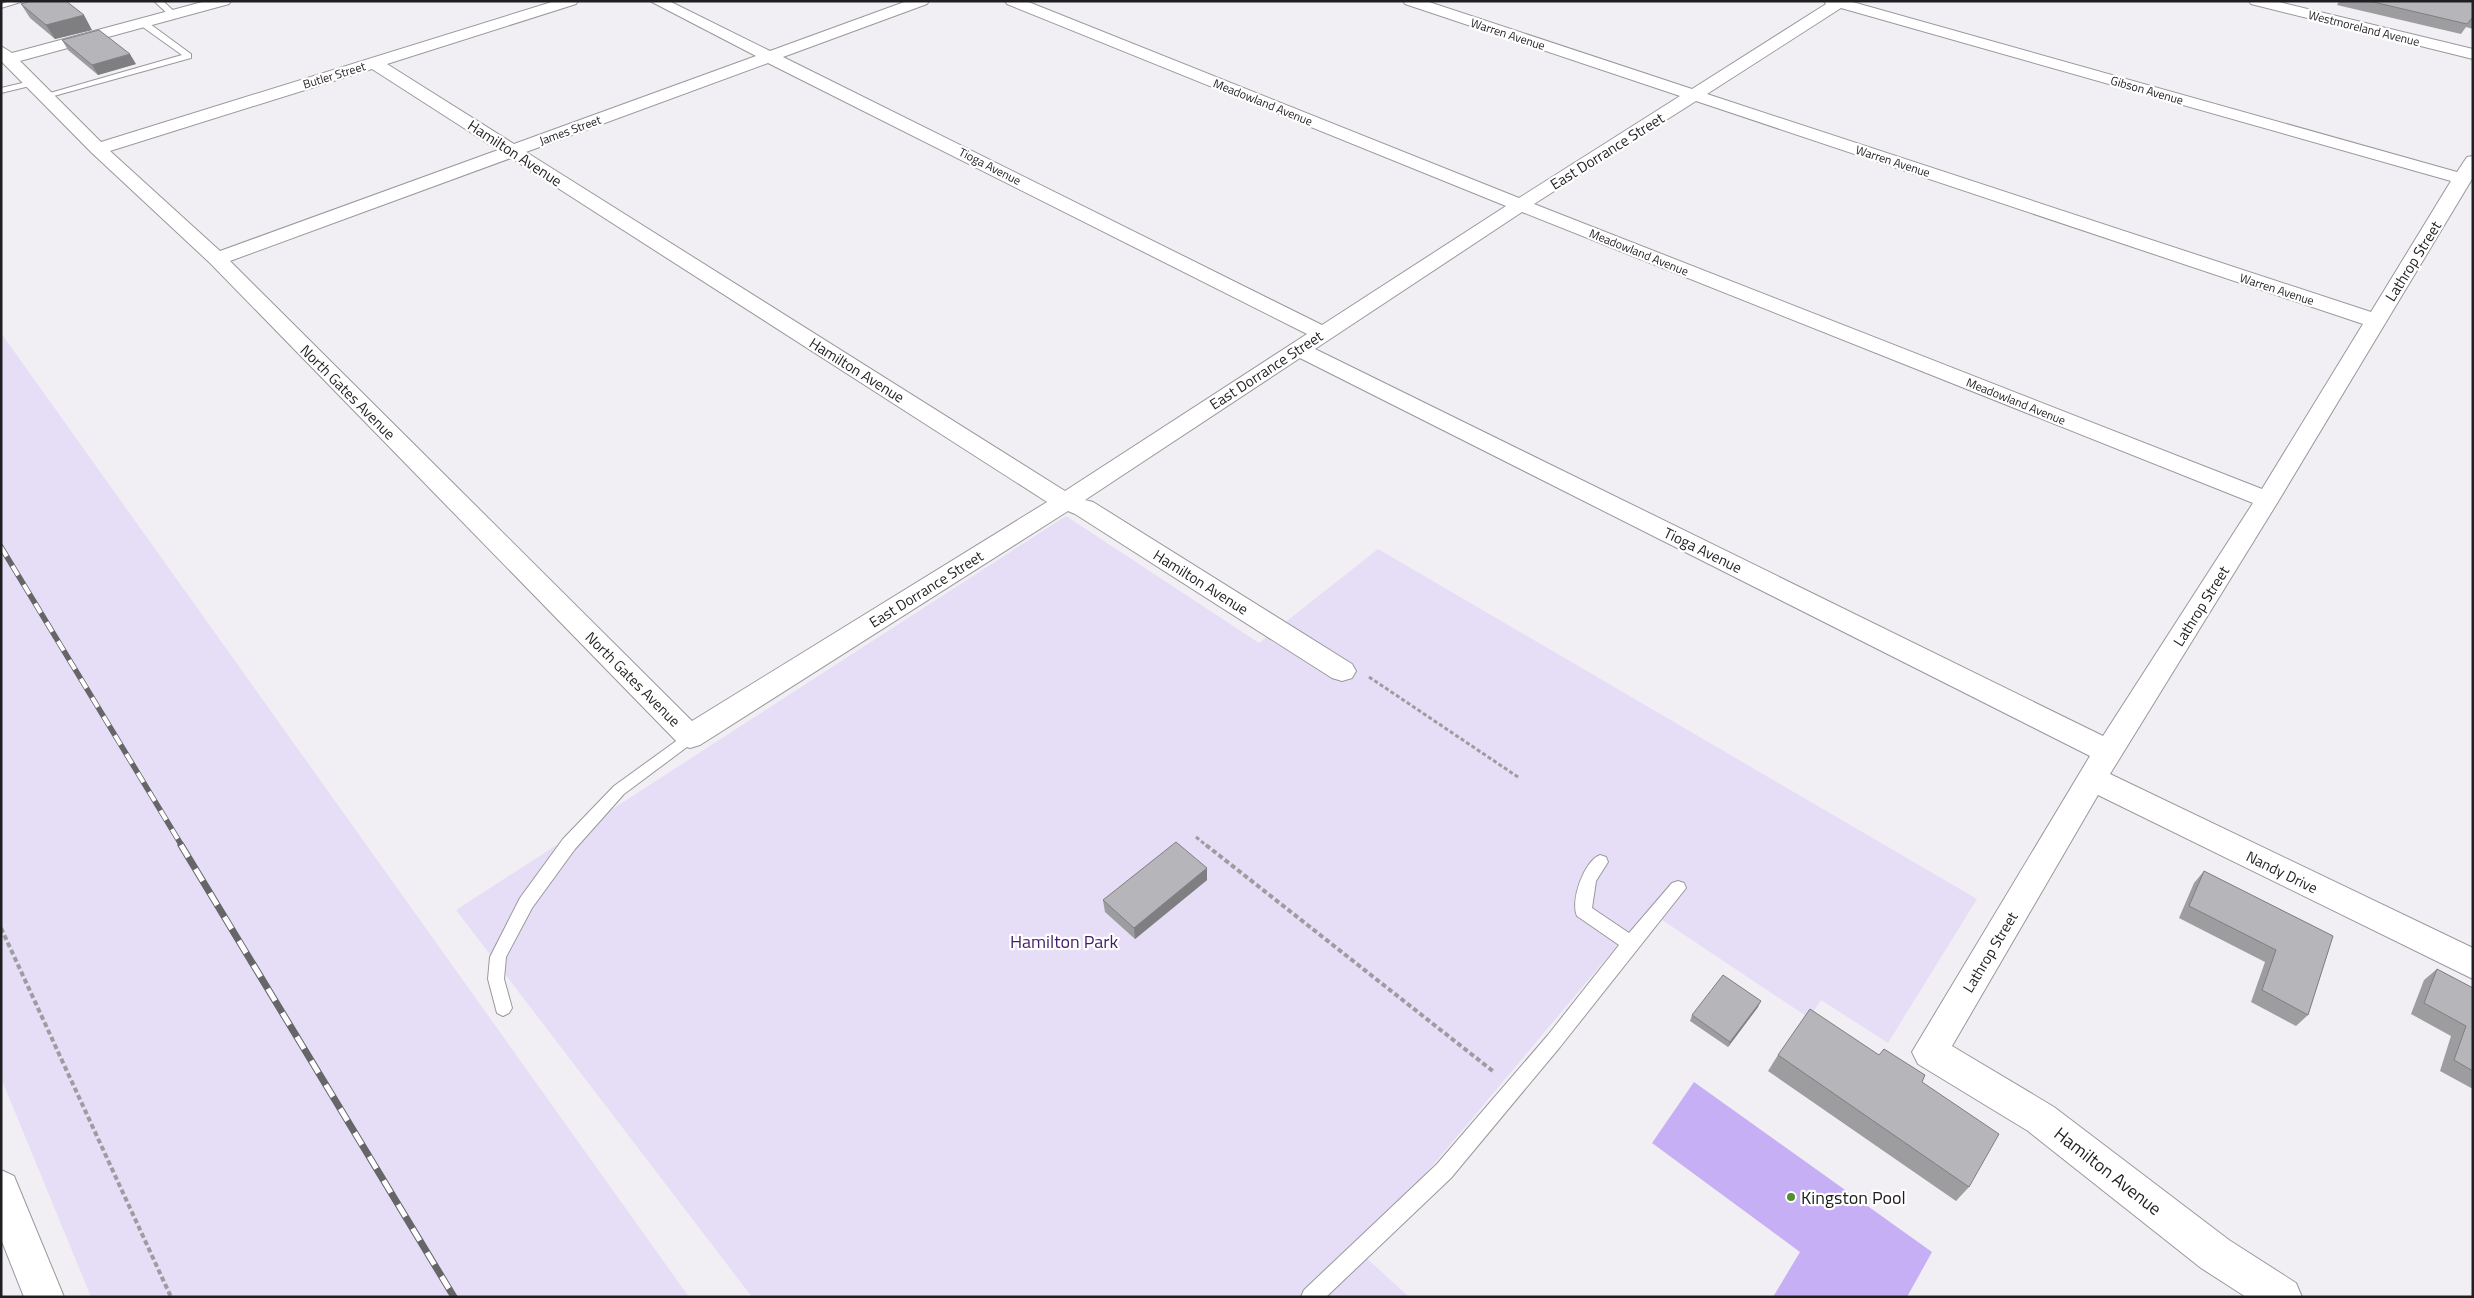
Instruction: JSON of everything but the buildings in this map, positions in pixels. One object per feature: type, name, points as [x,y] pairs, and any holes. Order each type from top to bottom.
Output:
[{"type":"street","name":"Butler Street","points":[[98,149],[571,1]]},
{"type":"street","name":"Tioga Avenue","points":[[658,1],[1322,333]]},
{"type":"street","name":"James Street","points":[[217,259],[922,1]]},
{"type":"street","name":"Meadowland Avenue","points":[[1012,1],[1520,205],[2268,500]]},
{"type":"street","name":"Warren Avenue","points":[[1410,1],[2376,321]]},
{"type":"street","name":"Westmoreland Avenue","points":[[2256,1],[2473,54]]},
{"type":"street","points":[[5,59],[174,15],[214,2]]},
{"type":"street","name":"East Dorrance Street","points":[[690,737],[1065,502],[1322,333],[1520,205],[1695,96],[1837,2]]},
{"type":"street","name":"Gibson Avenue","points":[[1837,2],[2468,170]]},
{"type":"street","name":"North Gates Avenue","points":[[5,59],[98,149],[217,259],[690,737]]},
{"type":"street","name":"Hamilton Avenue","points":[[374,63],[1065,502],[1084,508],[1342,671]]},
{"type":"street","name":"Lathrop Street","points":[[1930,1052],[2108,752],[2268,500],[2468,170]]},
{"type":"street","name":"Tioga Avenue","points":[[1298,349],[2108,752]]},
{"type":"street","name":"Nandy Drive","points":[[2092,779],[2473,964]]},
{"type":"street","name":"Hamilton Avenue","points":[[1930,1052],[2041,1119],[2215,1254],[2282,1297]]},
{"type":"street","points":[[1,1189],[44,1297]]},
{"type":"lane","points":[[1,6],[20,1]]},
{"type":"lane","points":[[158,1],[174,15]]},
{"type":"lane","points":[[1,91],[39,90],[188,56],[143,23]]},
{"type":"lane","points":[[503,1008],[496,979],[498,958],[526,904],[569,844],[619,790],[690,737]]},
{"type":"lane","points":[[1600,862],[1588,879],[1583,911],[1630,944]]},
{"type":"lane","points":[[1311,1297],[1444,1171],[1554,1041],[1630,944],[1678,888]]},
{"type":"path","points":[[1400,697],[1518,777]]},
{"type":"path","points":[[1196,837],[1514,1088]]},
{"type":"path","points":[[1,928],[171,1297]]},
{"type":"green space","points":[[1,333],[689,1297],[91,1297],[1,1078]]},
{"type":"green space","name":"Hamilton Park","points":[[1066,516],[1259,643],[1378,549],[1977,899],[1888,1043],[1821,1000],[1809,1018],[1647,910],[1360,1252],[1409,1297],[752,1297],[456,910]]},
{"type":"shaded area","name":"Kingston Pool","points":[[1694,1082],[1932,1252],[1907,1297],[1773,1297],[1800,1252],[1652,1143]]},
{"type":"railway","points":[[1,547],[182,846]]},
{"type":"railway","points":[[181,845],[454,1297]]},
{"type":"place","name":"Kingston Pool","points":[[1791,1197]]}]
